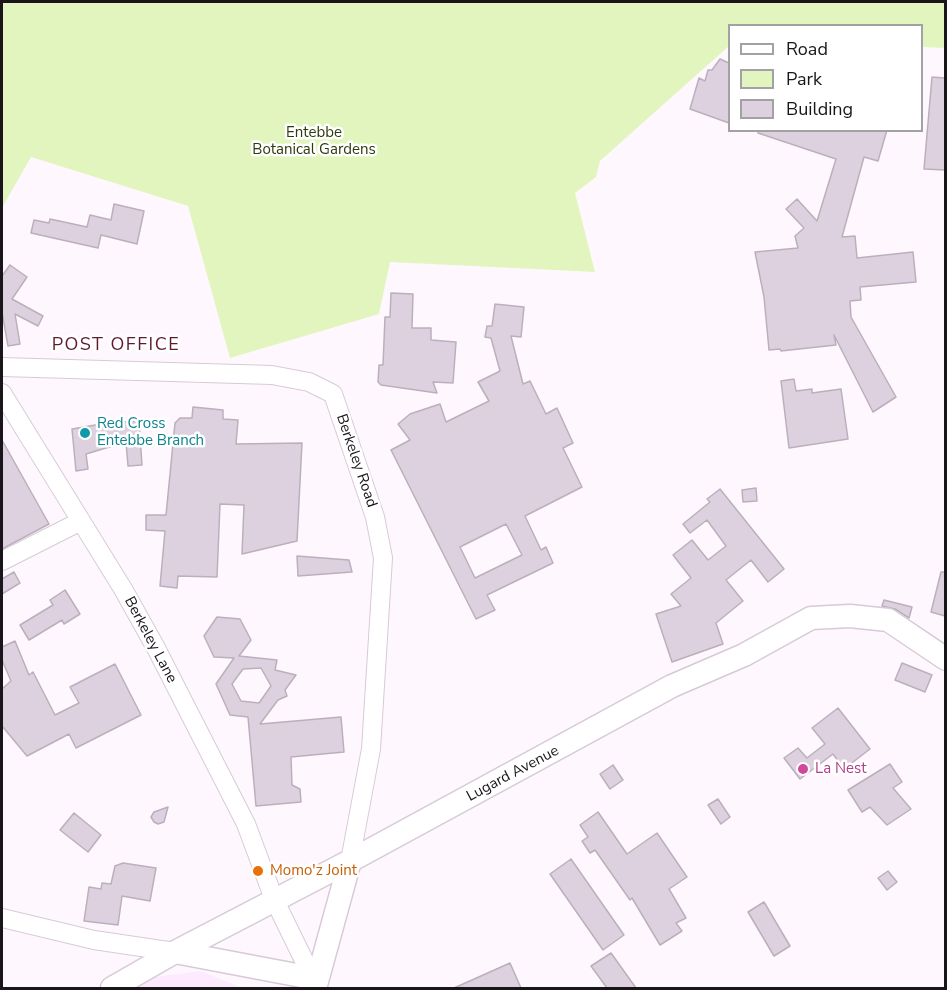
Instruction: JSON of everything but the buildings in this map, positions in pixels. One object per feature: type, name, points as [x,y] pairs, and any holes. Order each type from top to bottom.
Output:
[{"type":"street","name":"Berkeley Road","points":[[2,367],[272,375],[309,382],[333,394],[375,518],[383,558],[371,749],[350,861]]},
{"type":"street","name":"Berkeley Lane","points":[[2,393],[123,589],[223,776],[246,824],[274,899],[315,984]]},
{"type":"street","points":[[2,561],[81,521]]},
{"type":"street","name":"Lugard Avenue","points":[[112,988],[174,952],[350,861],[672,686],[744,655],[811,618],[850,616],[888,620],[945,658]]},
{"type":"street","points":[[2,918],[94,940],[174,952],[315,984],[350,861]]},
{"type":"shaded area","points":[[201,971],[242,988],[138,988],[155,977]]},
{"type":"green space","name":"Entebbe Botanical Gardens","points":[[2,2],[945,2],[945,48],[923,47],[923,24],[728,24],[728,47],[600,161],[596,177],[575,193],[595,272],[390,262],[379,314],[230,358],[188,206],[31,157],[2,208]]},
{"type":"place","name":"Red Cross Entebbe Branch","points":[[85,433]]},
{"type":"place","name":"La Nest","points":[[803,769]]},
{"type":"place","name":"Momo'z Joint","points":[[258,871]]},
{"type":"district","name":"POST OFFICE","points":[[116,346]]}]
